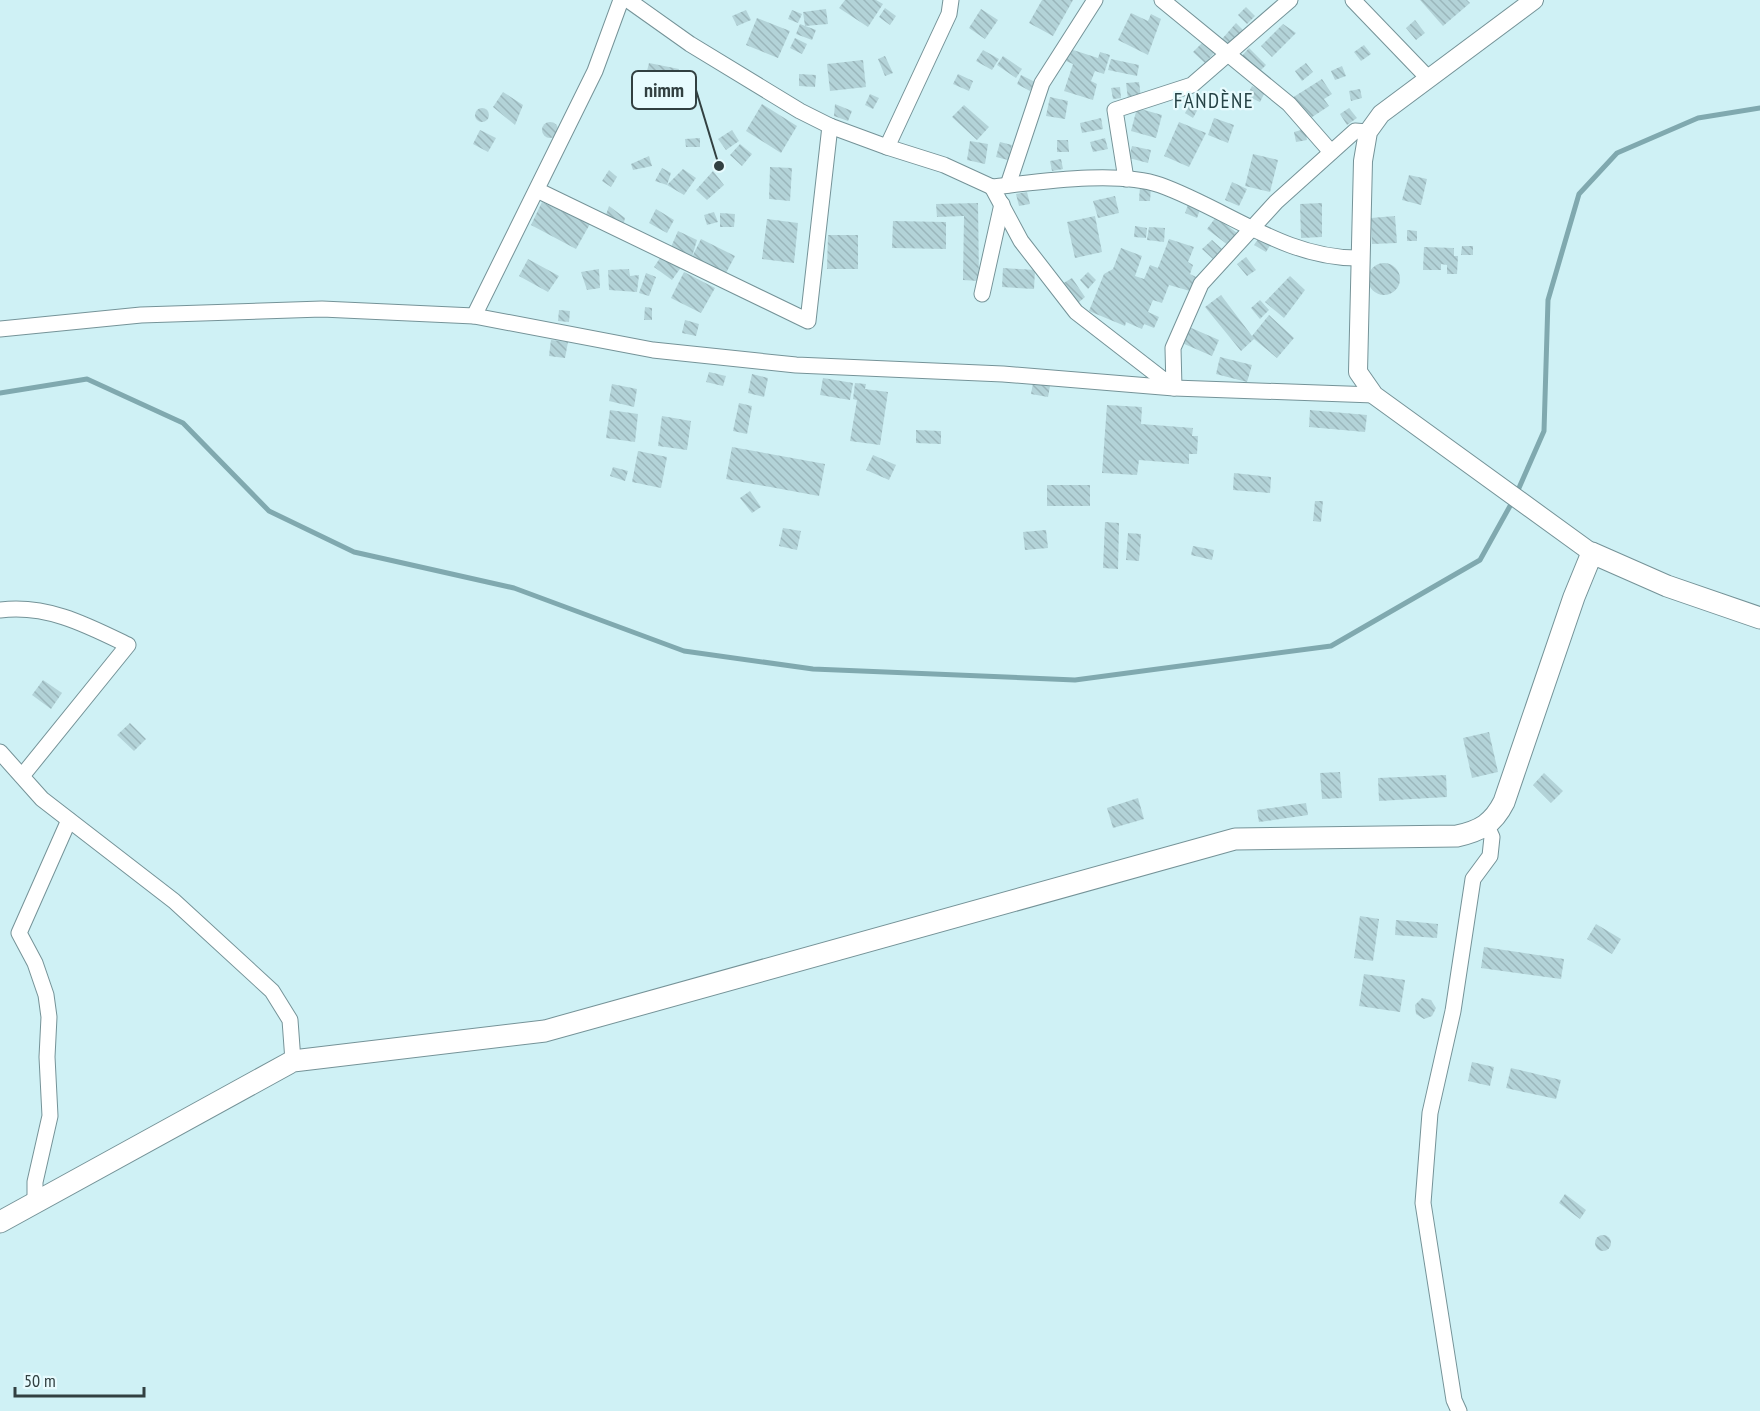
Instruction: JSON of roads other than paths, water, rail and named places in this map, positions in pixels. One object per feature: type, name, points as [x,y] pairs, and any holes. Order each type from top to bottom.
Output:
[{"type":"main road","points":[[0,1222],[293,1061],[545,1031],[1235,839],[1457,836],[1487,826],[1497,817],[1513,780],[1574,597],[1592,553],[1667,586],[1760,618]]},
{"type":"street","points":[[474,316],[595,71],[621,0]]},
{"type":"street","points":[[628,0],[690,44],[830,126],[944,165],[992,187],[1067,180],[1126,179],[1158,184],[1301,251],[1338,258],[1359,258]]},
{"type":"street","points":[[887,147],[948,14],[951,0]]},
{"type":"street","points":[[1008,185],[1042,83],[1095,0]]},
{"type":"street","points":[[1162,0],[1226,55],[1289,104],[1331,152]]},
{"type":"street","points":[[1126,179],[1115,110],[1192,85],[1290,0]]},
{"type":"street","points":[[1353,0],[1430,79]]},
{"type":"street","points":[[1534,0],[1430,79],[1393,103],[1368,132],[1363,161],[1359,258],[1359,372],[1374,395],[1592,553]]},
{"type":"street","points":[[537,190],[808,321],[830,126]]},
{"type":"street","points":[[1174,388],[1173,348],[1201,285],[1276,202],[1355,131],[1368,132]]},
{"type":"street","points":[[992,187],[1021,241],[1076,312],[1174,388]]},
{"type":"street","points":[[982,294],[1002,204]]},
{"type":"street","points":[[0,329],[141,315],[322,309],[474,316],[652,350],[796,364],[1003,374],[1174,388],[1374,395]]},
{"type":"street","points":[[0,610],[15,608],[71,617],[128,645],[22,776]]},
{"type":"street","points":[[0,752],[42,799],[174,901],[272,991],[290,1020],[293,1061]]},
{"type":"street","points":[[35,1203],[35,1182],[50,1116],[47,1057],[49,1017],[46,995],[35,963],[19,933],[69,820]]},
{"type":"street","points":[[1459,1411],[1454,1400],[1440,1321],[1423,1203],[1430,1113],[1453,1011],[1473,879],[1490,856],[1492,837],[1487,826]]},
{"type":"waterway","points":[[0,393],[87,379],[183,423],[269,511],[354,552],[514,588],[684,651],[813,669],[1075,680],[1331,646],[1480,560],[1515,497],[1544,431],[1548,300],[1579,194],[1617,153],[1698,118],[1760,108]]},
{"type":"place","name":"nimm","points":[[719,166]]},
{"type":"district","name":"FANDÈNE","points":[[1214,100]]}]
